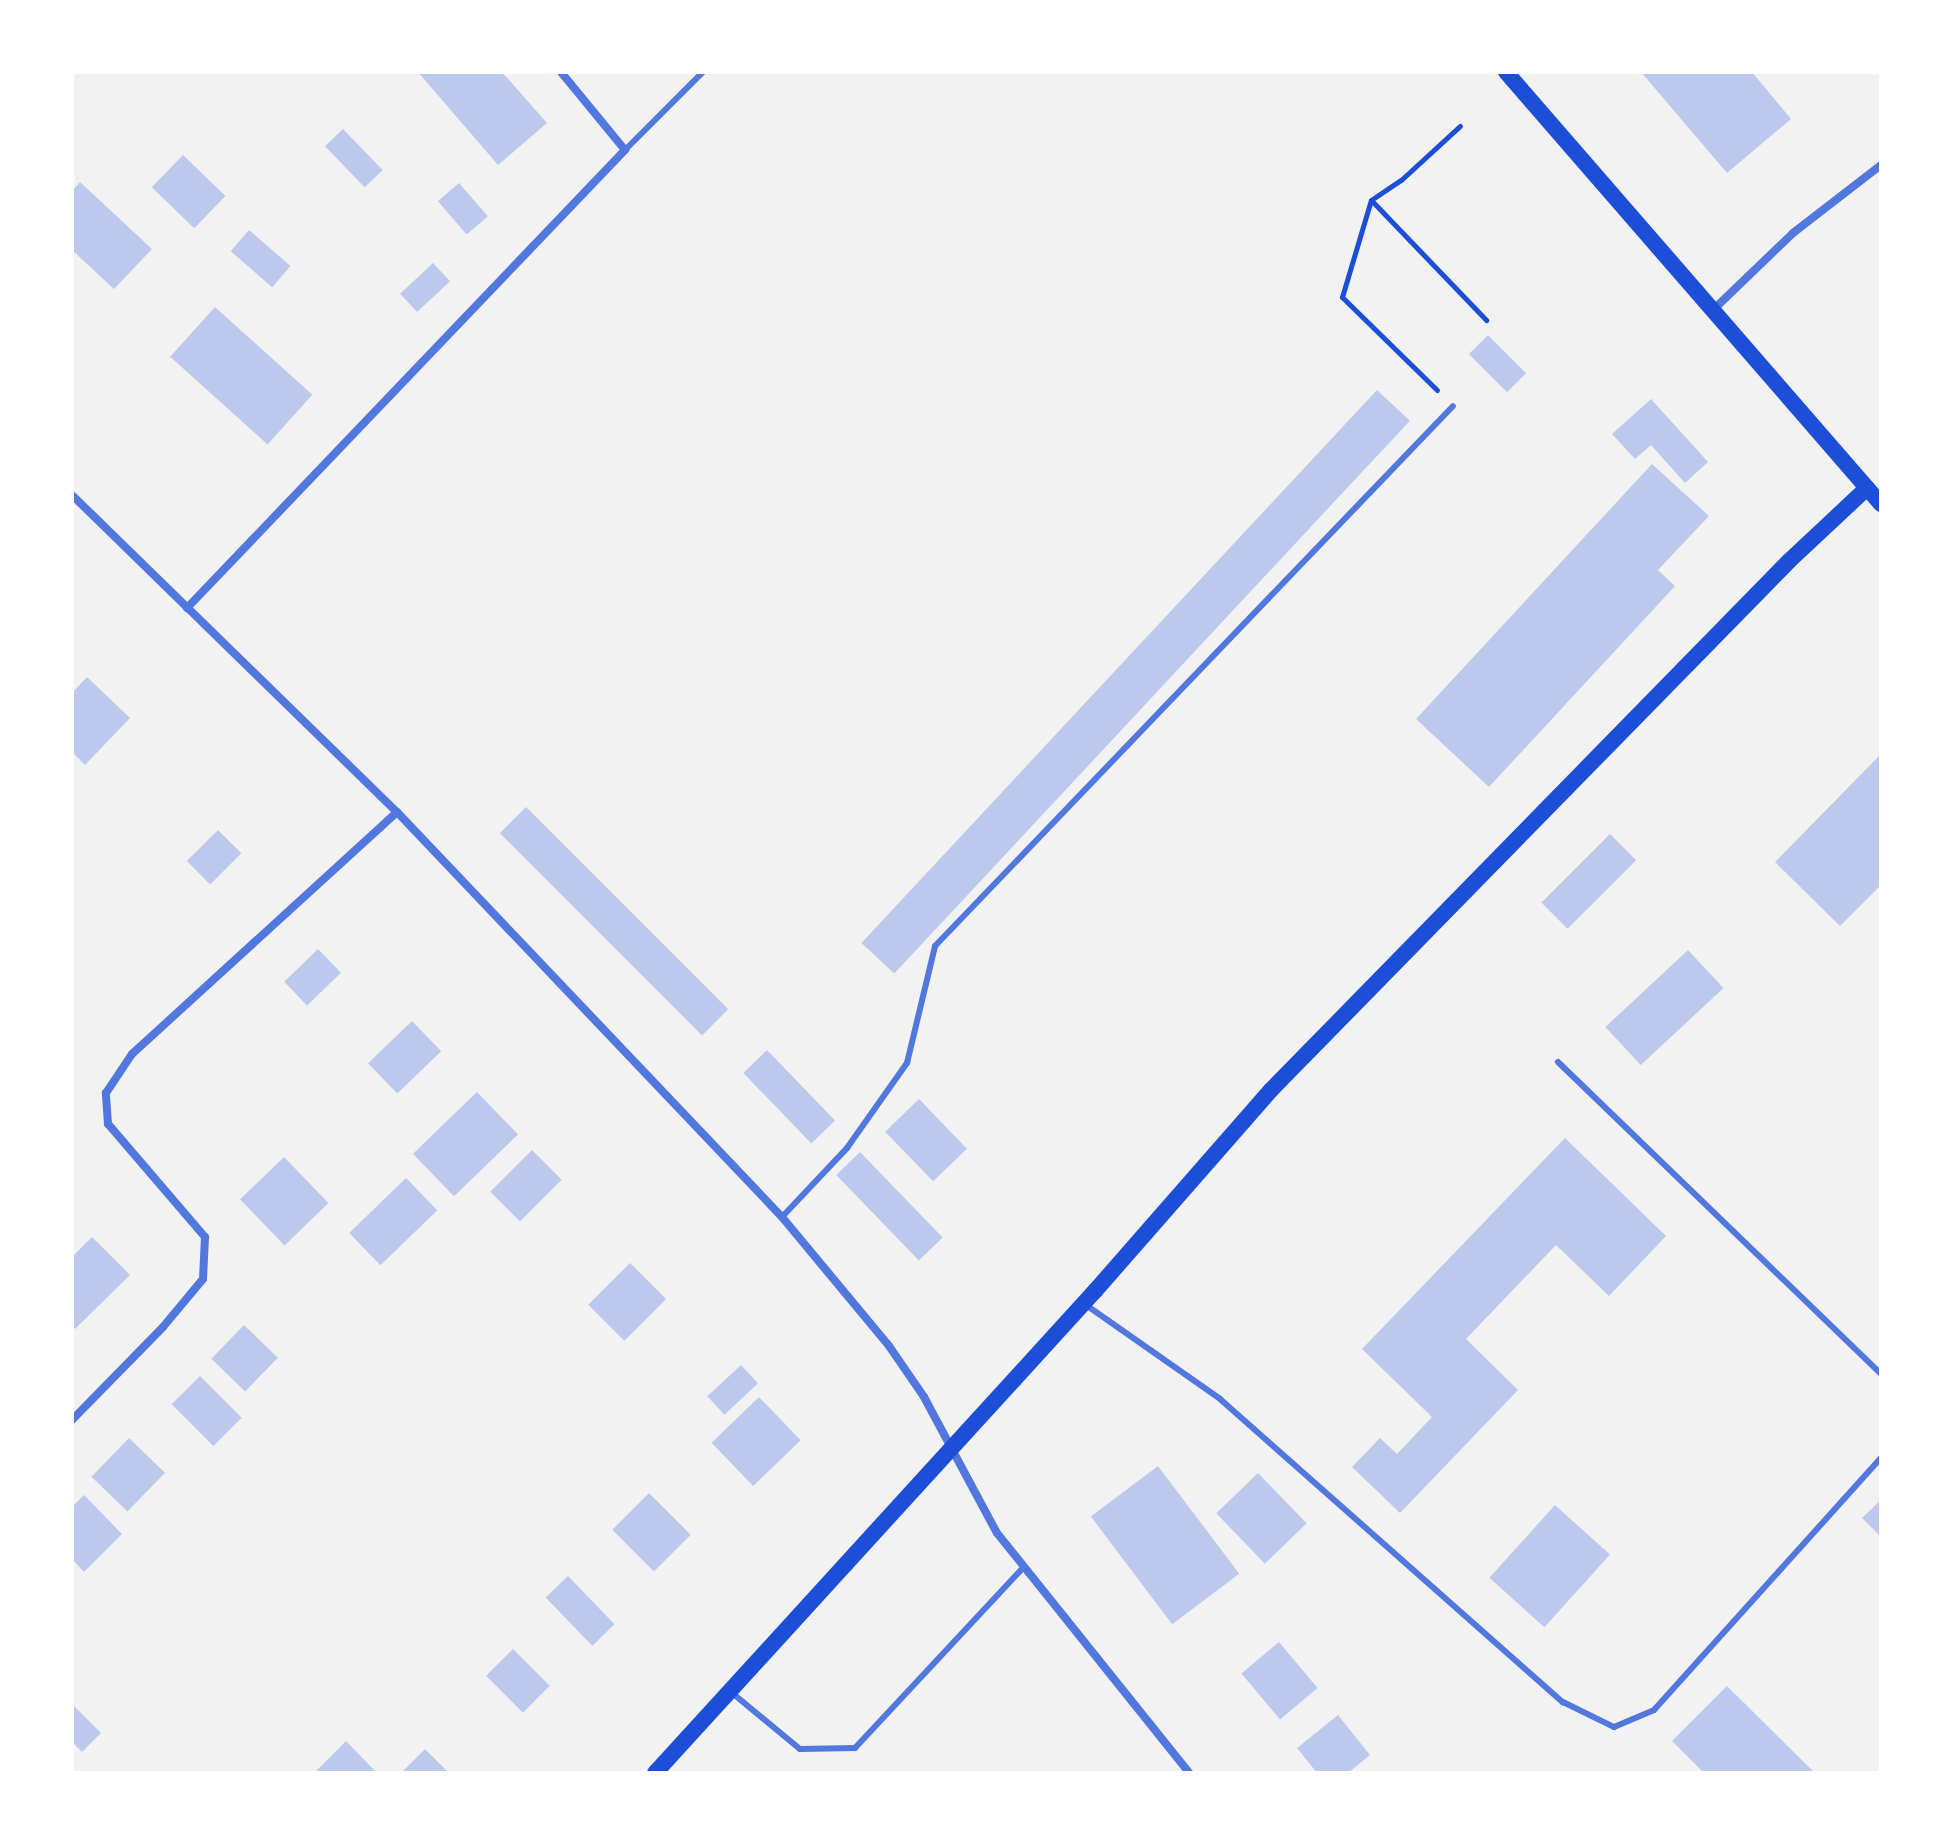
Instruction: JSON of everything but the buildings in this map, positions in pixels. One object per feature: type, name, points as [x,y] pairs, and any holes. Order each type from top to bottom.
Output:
[{"type":"main road","points":[[1506,72],[1881,504]]},
{"type":"main road","points":[[655,1773],[1083,1303],[1271,1090],[1778,572],[1867,488]]},
{"type":"street","points":[[187,608],[625,150],[561,72]]},
{"type":"street","points":[[1713,310],[1793,233],[1881,165]]},
{"type":"street","points":[[74,501],[397,812],[782,1217],[889,1346],[950,1446],[997,1533],[1189,1773]]},
{"type":"street","points":[[72,1420],[163,1327],[203,1279],[205,1237],[108,1124],[106,1093],[132,1054],[397,812]]},
{"type":"lane","points":[[625,150],[703,72]]},
{"type":"lane","points":[[782,1217],[847,1148],[907,1063],[935,946],[1453,406]]},
{"type":"lane","points":[[1558,1062],[1881,1374]]},
{"type":"lane","points":[[1083,1303],[1220,1399],[1563,1702],[1614,1727],[1654,1710],[1881,1458]]},
{"type":"lane","points":[[730,1690],[800,1749],[855,1748],[1024,1567]]},
{"type":"path","points":[[1453,406],[1342,297],[1371,200],[1401,180],[1460,126]]},
{"type":"path","points":[[1371,200],[1486,320]]}]
